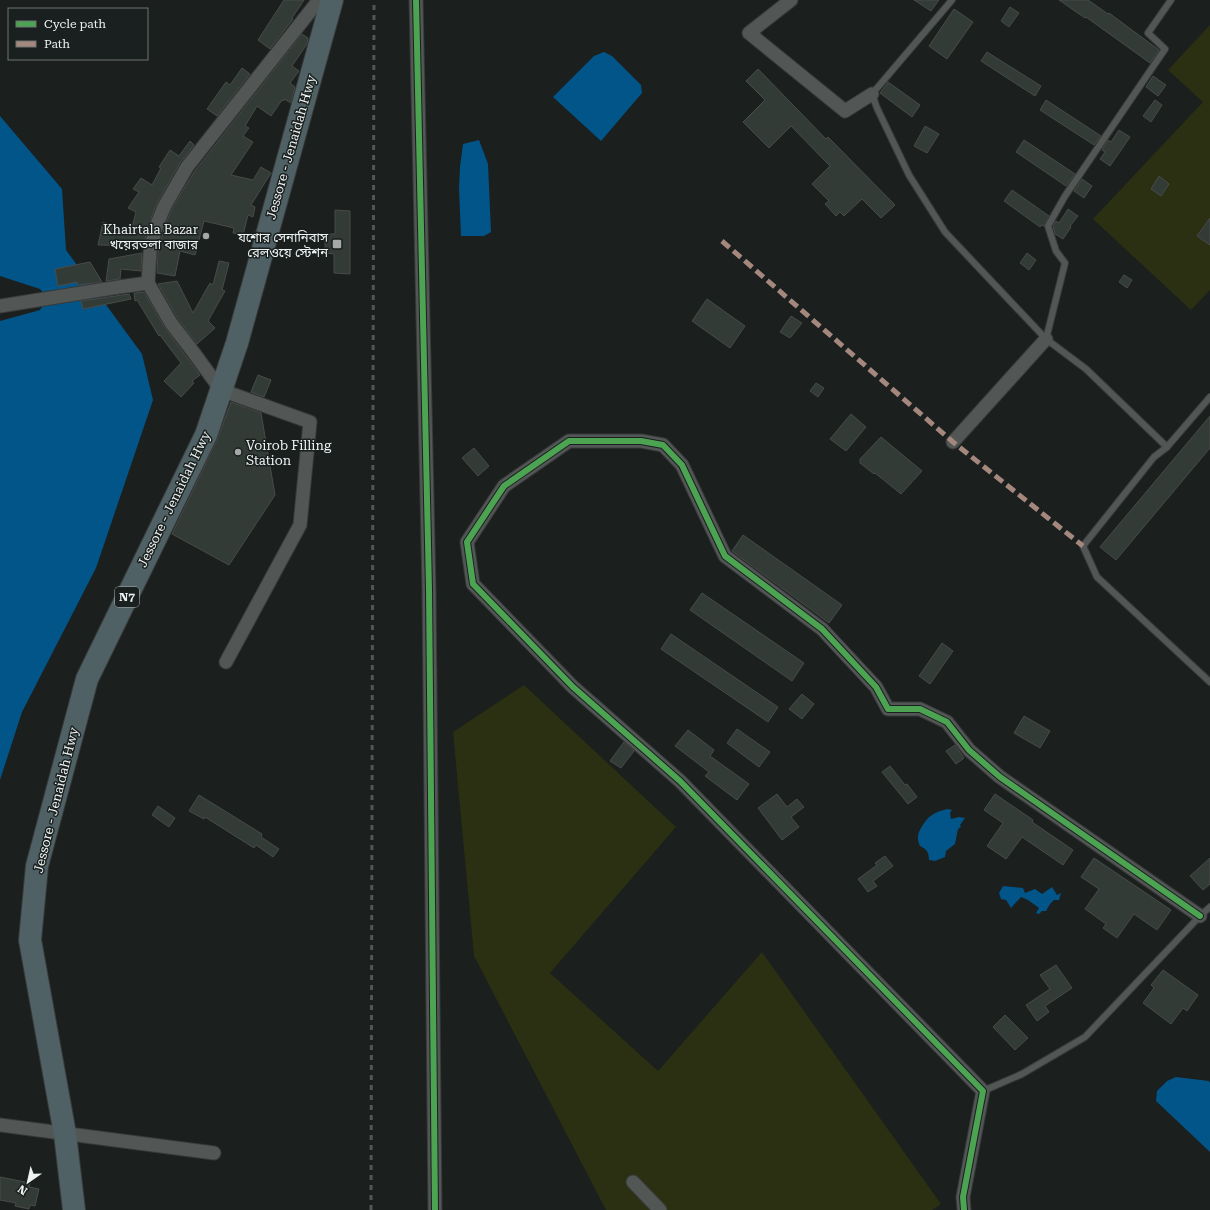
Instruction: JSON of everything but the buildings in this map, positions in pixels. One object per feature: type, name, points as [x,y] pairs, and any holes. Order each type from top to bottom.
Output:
[{"type":"highway","name":"Jessore - Jenaidah Hwy","points":[[74,1210],[65,1134],[30,940],[37,866],[87,679],[206,435],[237,342],[332,0]]},
{"type":"street","points":[[226,662],[300,525],[310,422],[221,390],[171,322],[148,283],[150,252],[156,227],[164,207],[187,167],[319,0]]},
{"type":"street","points":[[416,0],[428,581],[435,1210]]},
{"type":"street","points":[[791,0],[749,33],[845,111],[872,94]]},
{"type":"street","points":[[0,306],[148,283]]},
{"type":"street","points":[[953,442],[1046,339]]},
{"type":"street","points":[[964,1210],[963,1197],[983,1091],[680,781],[573,687],[473,584],[468,542],[504,486],[569,441],[641,441],[663,445],[682,466],[725,556],[822,629],[876,687],[888,709],[920,709],[947,722],[969,750],[1000,777],[1205,912]]},
{"type":"street","points":[[0,1125],[214,1153]]},
{"type":"street","points":[[633,1182],[660,1210]]},
{"type":"lane","points":[[952,0],[872,94],[877,108],[909,174],[945,232],[1046,339],[1086,369],[1167,447]]},
{"type":"lane","points":[[1046,339],[1065,263],[1056,251],[1048,226],[1064,196],[1165,49],[1148,33],[1171,0]]},
{"type":"lane","points":[[1210,397],[1167,447],[1154,457],[1083,546],[1097,577],[1210,682]]},
{"type":"lane","points":[[983,1091],[1022,1074],[1085,1037],[1205,912]]},
{"type":"green space","points":[[1210,25],[1210,290],[1191,310],[1093,219],[1203,102],[1168,70]]},
{"type":"green space","points":[[524,685],[676,827],[550,973],[658,1071],[762,952],[941,1204],[932,1210],[606,1210],[474,956],[453,732]]},
{"type":"water","points":[[604,52],[612,56],[641,85],[642,93],[601,141],[553,97],[594,56]]},
{"type":"water","points":[[0,116],[62,189],[66,250],[142,354],[153,400],[96,568],[22,712],[0,780],[0,321],[40,310],[44,304],[45,295],[40,289],[0,276]]},
{"type":"water","points":[[479,140],[488,164],[491,232],[484,236],[461,236],[459,189],[463,144]]},
{"type":"water","points":[[947,809],[952,810],[950,813],[951,819],[959,817],[965,818],[960,825],[961,827],[958,829],[955,844],[946,851],[945,857],[935,861],[929,860],[929,855],[919,844],[919,833],[929,817],[935,813]]},
{"type":"water","points":[[1003,886],[1023,888],[1025,893],[1035,889],[1042,894],[1052,887],[1057,895],[1061,893],[1059,900],[1054,900],[1046,911],[1042,911],[1039,914],[1036,913],[1039,908],[1021,897],[1011,908],[1006,900],[1001,899],[999,893]]},
{"type":"water","points":[[1176,1077],[1209,1081],[1210,1083],[1210,1152],[1156,1101],[1157,1091],[1167,1081]]},
{"type":"railway","points":[[371,1210],[374,0]]},
{"type":"marked path","points":[[722,241],[953,442],[1083,546]]},
{"type":"cycle path","points":[[416,0],[429,589],[435,1210]]},
{"type":"cycle path","points":[[964,1210],[963,1197],[983,1091],[680,781],[573,687],[473,584],[467,542],[504,486],[569,441],[641,441],[663,445],[682,465],[725,556],[822,629],[876,687],[888,709],[920,709],[947,722],[969,750],[1000,777],[1200,916]]},
{"type":"place","name":"Khairtala Bazar খয়েরতলা বাজার","points":[[206,236]]},
{"type":"place","name":"যশোর সেনানিবাস রেলওয়ে স্টেশন","points":[[337,244]]},
{"type":"place","name":"Voirob Filling Station","points":[[238,452]]}]
